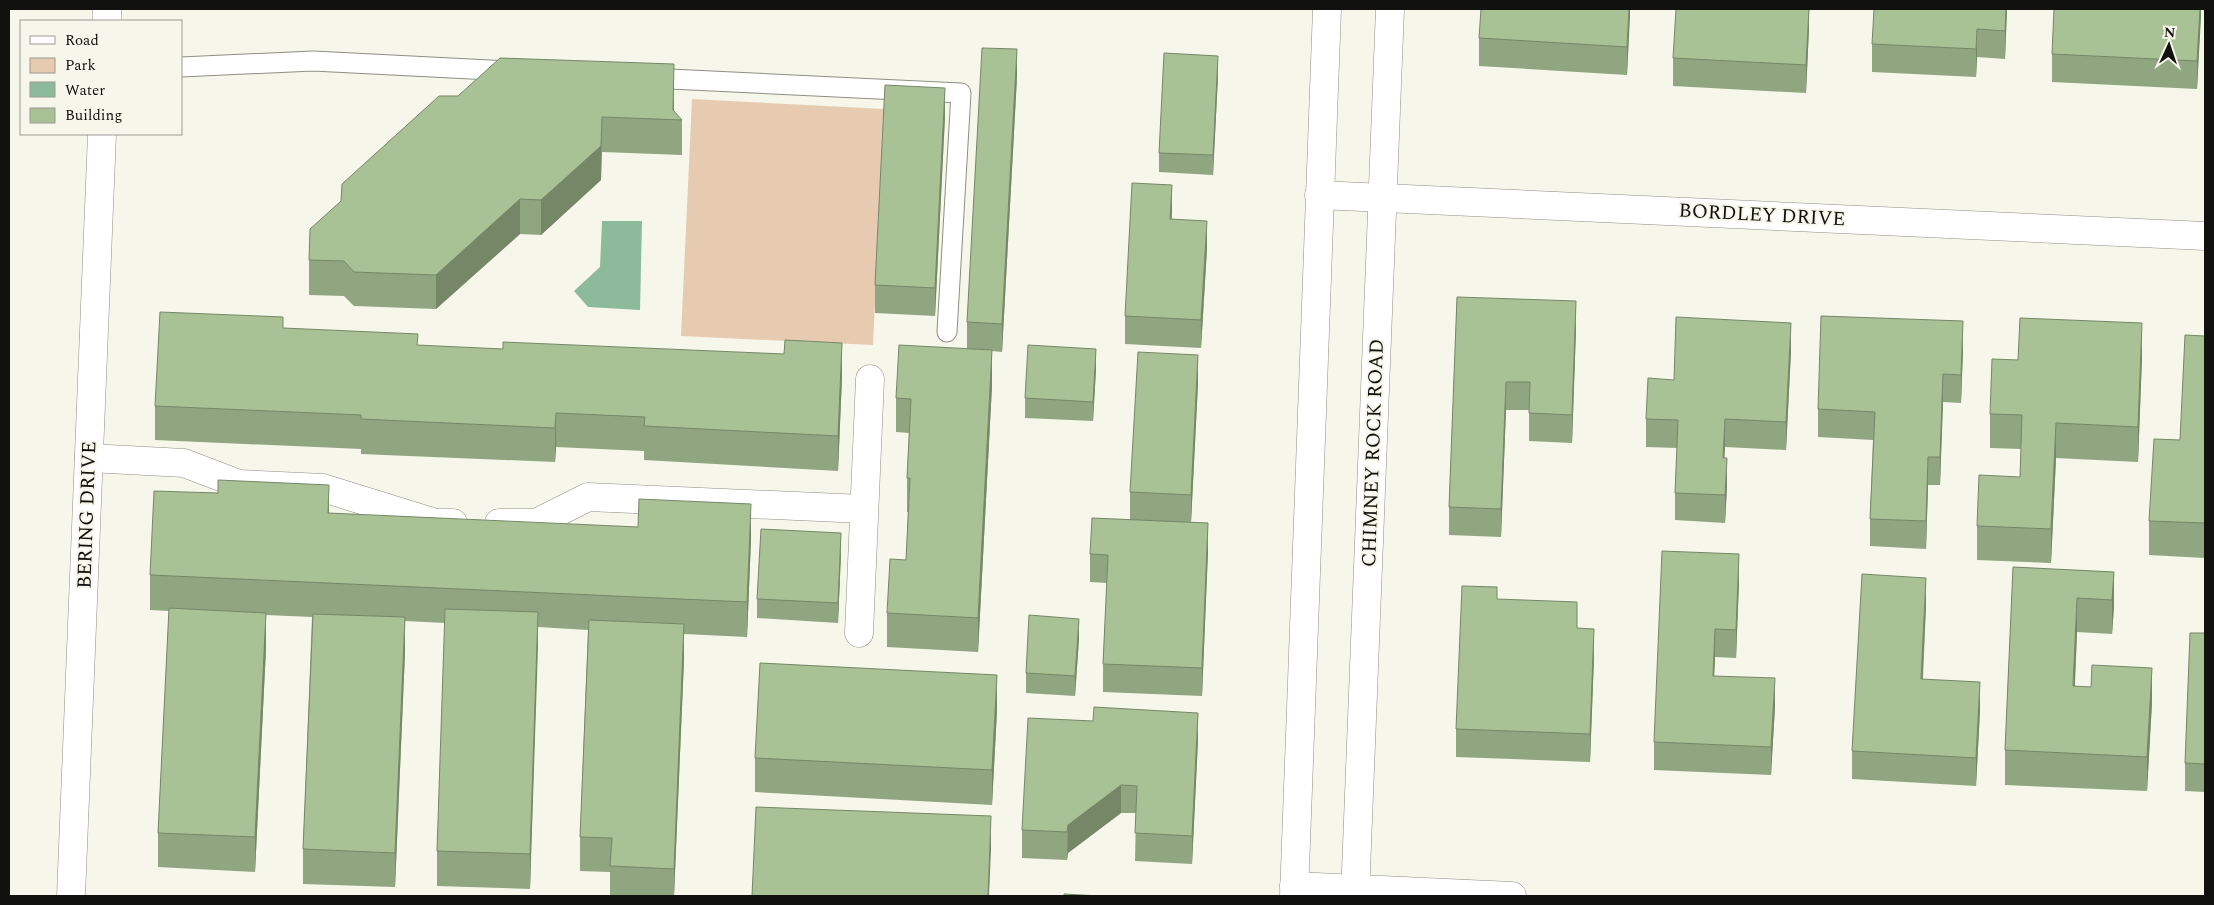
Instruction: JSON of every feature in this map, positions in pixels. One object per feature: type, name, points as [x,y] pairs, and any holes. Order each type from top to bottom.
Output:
[{"type":"street","points":[[1327,9],[1294,891],[1512,896]]},
{"type":"street","name":"CHIMNEY ROCK ROAD","points":[[1355,892],[1390,9]]},
{"type":"street","name":"BERING DRIVE","points":[[72,896],[102,135]]},
{"type":"street","name":"BORDLEY DRIVE","points":[[1319,194],[2205,236]]},
{"type":"street","points":[[859,633],[870,379]]},
{"type":"street","points":[[89,458],[184,463],[239,484],[323,488],[436,523],[536,522],[588,498],[864,509]]},
{"type":"lane","points":[[182,67],[313,61],[532,72]]},
{"type":"lane","points":[[632,77],[961,93],[947,332]]},
{"type":"green space","points":[[692,99],[884,109],[873,345],[681,336]]},
{"type":"water","points":[[602,221],[642,221],[640,310],[588,307],[574,291],[600,267]]},
{"type":"building","points":[[1481,9],[1629,9],[1627,47],[1479,38]]},
{"type":"building","points":[[1676,9],[1809,9],[1806,65],[1673,58]]},
{"type":"building","points":[[1874,9],[2006,9],[2005,31],[1977,29],[1976,49],[1872,44]]},
{"type":"building","points":[[2054,9],[2200,9],[2197,61],[2052,54]]},
{"type":"building","points":[[982,48],[1017,49],[1002,324],[967,322]]},
{"type":"building","points":[[1164,53],[1218,56],[1213,155],[1159,153]]},
{"type":"building","points":[[500,58],[674,64],[673,110],[682,120],[602,117],[601,146],[541,200],[520,199],[436,275],[354,272],[344,261],[309,260],[310,229],[341,201],[342,184],[439,96],[458,96]]},
{"type":"building","points":[[885,85],[945,88],[935,288],[875,285]]},
{"type":"building","points":[[1132,183],[1172,185],[1170,219],[1207,221],[1201,320],[1125,316]]},
{"type":"building","points":[[1457,297],[1576,301],[1572,415],[1529,413],[1530,382],[1506,382],[1501,509],[1449,507]]},
{"type":"building","points":[[160,312],[283,317],[283,328],[418,334],[417,345],[503,349],[503,342],[784,354],[785,340],[842,343],[838,436],[644,426],[645,417],[556,413],[555,428],[361,419],[361,415],[155,406]]},
{"type":"building","points":[[1821,316],[1963,321],[1961,375],[1943,374],[1940,457],[1928,457],[1926,521],[1870,519],[1875,412],[1818,409]]},
{"type":"building","points":[[1676,317],[1791,323],[1786,422],[1725,419],[1723,458],[1727,458],[1725,495],[1675,493],[1678,420],[1646,419],[1648,378],[1674,380]]},
{"type":"building","points":[[2020,318],[2142,323],[2138,427],[2056,423],[2051,529],[1977,526],[1979,475],[2020,477],[2022,415],[1990,414],[1992,359],[2018,360]]},
{"type":"building","points":[[2185,335],[2205,336],[2205,523],[2149,521],[2154,439],[2180,440]]},
{"type":"building","points":[[899,345],[992,350],[978,618],[887,613],[890,559],[906,560],[910,478],[907,478],[911,399],[896,398]]},
{"type":"building","points":[[1028,345],[1096,349],[1093,402],[1025,398]]},
{"type":"building","points":[[1138,352],[1198,355],[1191,495],[1130,492]]},
{"type":"building","points":[[218,480],[329,485],[328,513],[638,527],[639,499],[751,504],[747,602],[150,575],[154,491],[218,493]]},
{"type":"building","points":[[1092,518],[1208,523],[1202,668],[1103,664],[1108,555],[1090,554]]},
{"type":"building","points":[[761,529],[841,533],[838,603],[757,599]]},
{"type":"building","points":[[1662,551],[1739,554],[1736,630],[1715,629],[1713,676],[1775,678],[1771,747],[1654,742]]},
{"type":"building","points":[[2013,567],[2114,572],[2112,600],[2077,598],[2073,686],[2091,687],[2092,665],[2152,668],[2147,757],[2005,750]]},
{"type":"building","points":[[1862,574],[1926,578],[1921,679],[1980,682],[1976,758],[1852,751]]},
{"type":"building","points":[[1462,586],[1497,587],[1497,599],[1577,602],[1577,628],[1594,629],[1590,734],[1456,729]]},
{"type":"building","points":[[169,608],[266,613],[255,837],[158,833]]},
{"type":"building","points":[[445,609],[538,612],[530,854],[437,851]]},
{"type":"building","points":[[313,614],[405,617],[395,853],[303,849]]},
{"type":"building","points":[[1029,615],[1079,619],[1075,676],[1026,673]]},
{"type":"building","points":[[589,620],[684,624],[674,869],[610,866],[612,838],[580,837]]},
{"type":"building","points":[[2190,633],[2205,633],[2205,764],[2185,763]]},
{"type":"building","points":[[760,663],[997,675],[992,770],[755,758]]},
{"type":"building","points":[[1094,707],[1198,713],[1192,836],[1135,833],[1137,786],[1121,785],[1068,825],[1067,832],[1022,830],[1028,718],[1093,721]]},
{"type":"building","points":[[756,807],[991,816],[988,896],[752,896]]},
{"type":"building","points":[[1064,894],[1100,896],[1064,896]]}]
